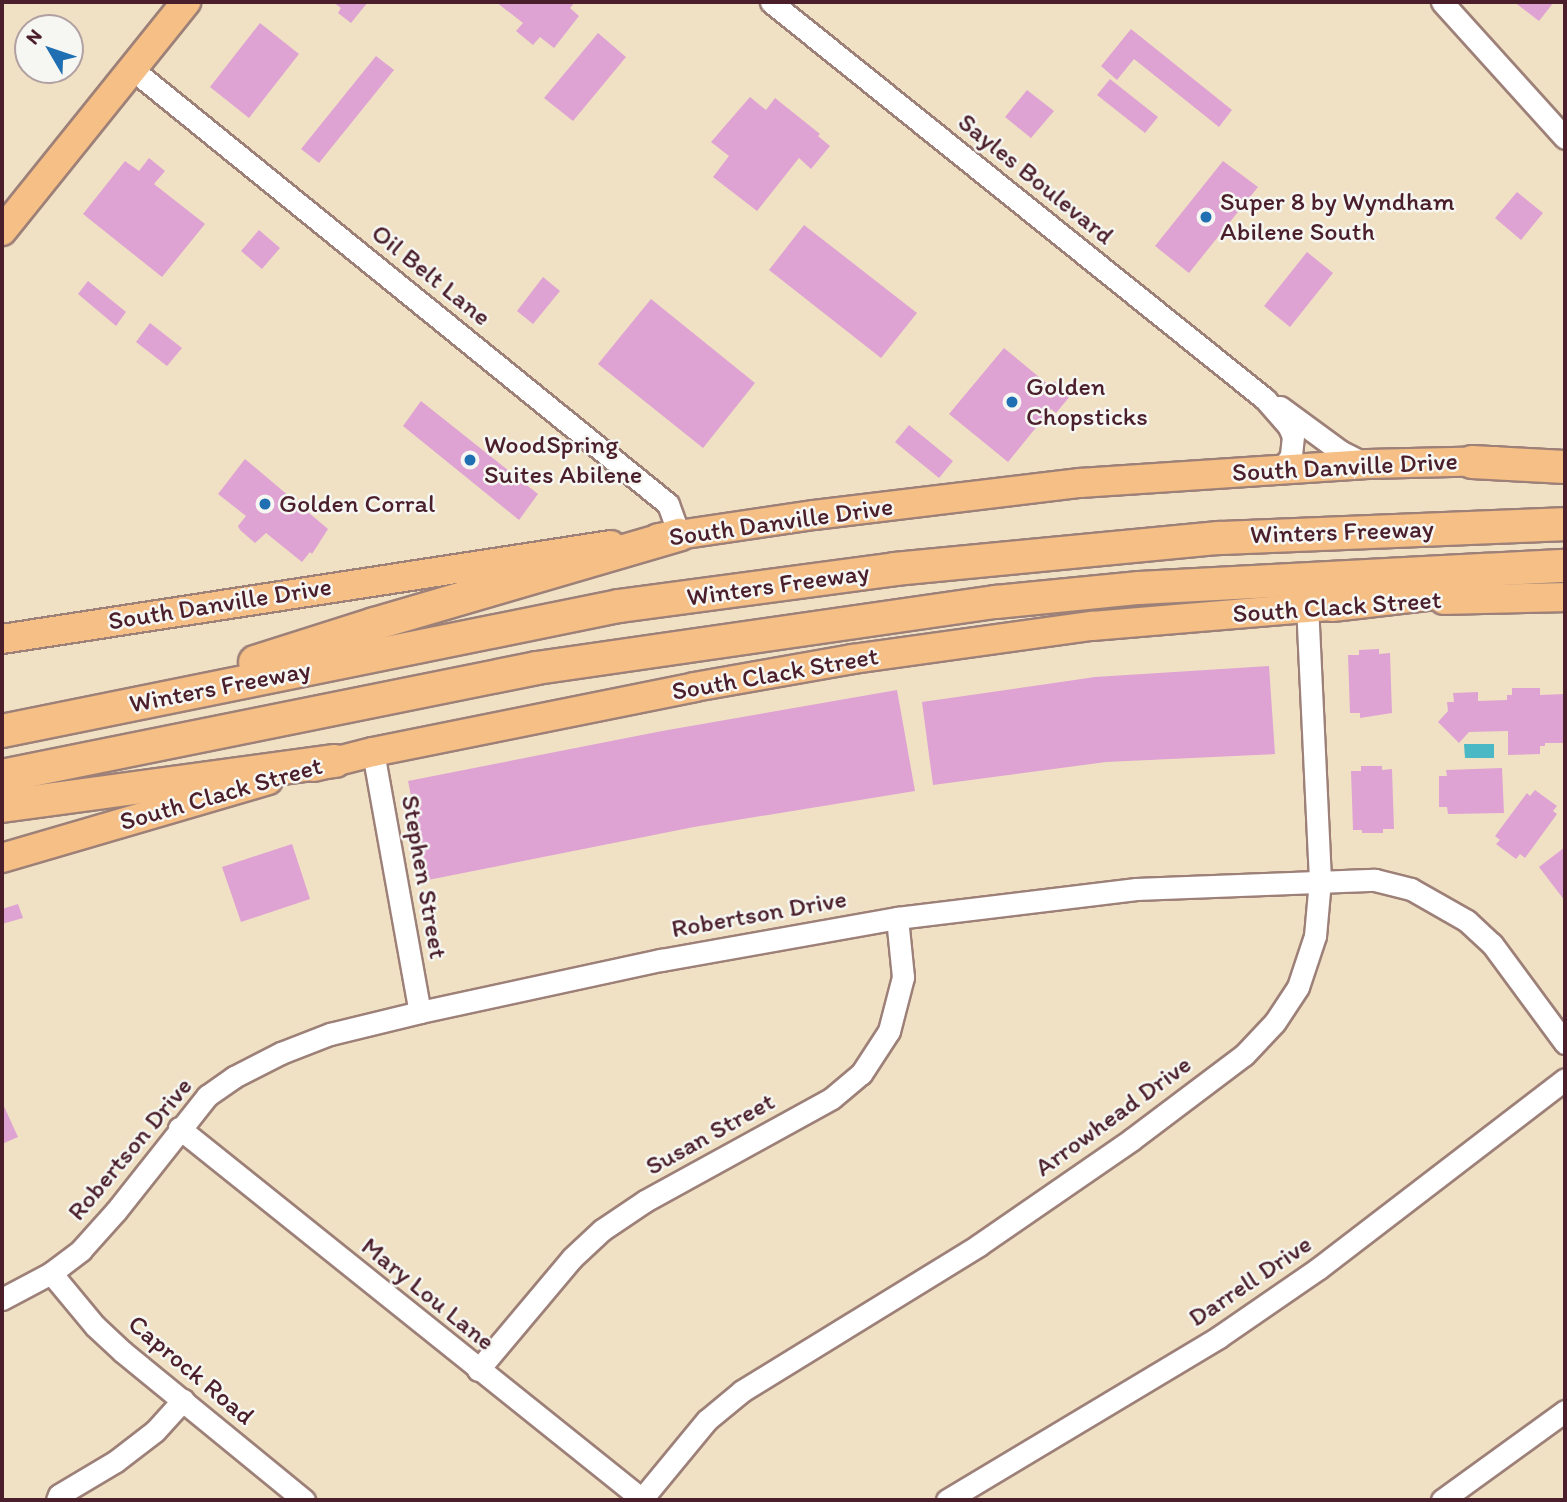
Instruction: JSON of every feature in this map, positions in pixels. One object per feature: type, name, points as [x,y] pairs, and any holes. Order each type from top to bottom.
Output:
[{"type":"highway","points":[[1472,461],[1565,467]]},
{"type":"highway","name":"Winters Freeway","points":[[2,731],[619,607],[895,569],[1219,538],[1565,524]]},
{"type":"highway","points":[[104,711],[374,624],[679,536]]},
{"type":"highway","name":"Winters Freeway","points":[[2,776],[537,668],[996,602],[1153,587],[1565,566]]},
{"type":"highway","points":[[1320,607],[1565,577]]},
{"type":"highway","points":[[2,806],[335,761]]},
{"type":"main road","points":[[2,231],[187,2]]},
{"type":"main road","name":"South Danville Drive","points":[[2,639],[526,556],[814,515],[1080,483],[1367,464],[1565,458]]},
{"type":"main road","name":"South Clack Street","points":[[2,858],[373,752],[853,659],[1039,632],[1320,607],[1565,597]]},
{"type":"street","name":"Sayles Boulevard","points":[[771,2],[1265,400],[1288,425],[1293,436],[1291,456],[1281,470]]},
{"type":"street","points":[[1442,2],[1565,138]]},
{"type":"street","name":"Oil Belt Lane","points":[[132,69],[668,504],[679,536]]},
{"type":"street","name":"Sayles Boulevard","points":[[1265,400],[1291,412],[1340,451],[1367,464]]},
{"type":"street","name":"Arrowhead Drive","points":[[642,1500],[707,1420],[742,1391],[979,1245],[1131,1140],[1244,1055],[1275,1022],[1298,988],[1315,936],[1320,880],[1320,607]]},
{"type":"street","name":"Stephen Street","points":[[373,752],[420,1012]]},
{"type":"street","name":"Robertson Drive","points":[[2,1299],[51,1273],[80,1250],[116,1211],[179,1128],[207,1096],[234,1077],[281,1053],[330,1034],[420,1012],[661,960],[897,918],[1136,889],[1375,880],[1411,888],[1449,909],[1492,944],[1565,1044]]},
{"type":"street","name":"Susan Street","points":[[478,1370],[565,1266],[602,1230],[645,1201],[832,1098],[861,1074],[889,1031],[903,976],[897,918]]},
{"type":"street","name":"Darrell Drive","points":[[947,1500],[1219,1337],[1320,1268],[1565,1079]]},
{"type":"street","name":"Mary Lou Lane","points":[[179,1128],[642,1500]]},
{"type":"street","name":"Caprock Road","points":[[51,1273],[94,1326],[122,1353],[304,1500]]},
{"type":"street","points":[[57,1500],[155,1431],[183,1401]]},
{"type":"street","points":[[1442,1500],[1565,1411]]},
{"type":"water","points":[[1464,744],[1494,744],[1494,758],[1465,758]]},
{"type":"building","points":[[333,2],[368,2],[351,23],[338,13],[341,8]]},
{"type":"building","points":[[496,2],[575,2],[570,8],[579,16],[554,48],[540,37],[533,45],[516,31],[523,23]]},
{"type":"building","points":[[1514,2],[1554,2],[1539,21]]},
{"type":"building","points":[[260,23],[299,54],[249,118],[210,87]]},
{"type":"building","points":[[1131,29],[1232,110],[1219,127],[1134,59],[1117,80],[1101,66]]},
{"type":"building","points":[[598,33],[626,57],[573,121],[544,98]]},
{"type":"building","points":[[376,56],[394,70],[319,163],[301,149]]},
{"type":"building","points":[[1110,79],[1158,117],[1145,133],[1097,95]]},
{"type":"building","points":[[1027,90],[1054,111],[1031,138],[1005,117]]},
{"type":"building","points":[[750,97],[766,110],[775,98],[820,134],[818,136],[830,146],[811,169],[799,158],[757,211],[713,177],[729,156],[711,142]]},
{"type":"building","points":[[149,158],[165,171],[154,184],[205,224],[162,277],[83,214],[125,161],[139,171]]},
{"type":"building","name":"Super 8 by Wyndham Abilene South","points":[[1223,161],[1258,187],[1189,273],[1155,246]]},
{"type":"building","points":[[1517,192],[1543,213],[1521,240],[1495,218]]},
{"type":"building","points":[[804,225],[917,313],[881,358],[769,270]]},
{"type":"building","points":[[259,230],[280,248],[262,269],[241,251]]},
{"type":"building","points":[[1307,252],[1333,273],[1290,327],[1264,306]]},
{"type":"building","points":[[543,277],[560,291],[533,324],[517,311]]},
{"type":"building","points":[[88,281],[126,312],[116,326],[78,294]]},
{"type":"building","points":[[651,299],[755,383],[703,448],[598,364]]},
{"type":"building","points":[[150,323],[182,348],[167,366],[136,342]]},
{"type":"building","name":"Golden Chopsticks","points":[[1004,348],[1050,386],[1054,381],[1071,395],[1056,413],[1051,409],[1008,462],[949,414]]},
{"type":"building","name":"WoodSpring Suites Abilene","points":[[421,401],[538,494],[519,520],[403,426]]},
{"type":"building","points":[[909,425],[953,461],[939,478],[895,442]]},
{"type":"building","name":"Golden Corral","points":[[245,459],[328,529],[312,554],[310,552],[302,562],[266,533],[255,543],[238,526],[246,516],[218,494]]},
{"type":"building","points":[[1379,649],[1379,654],[1390,653],[1392,713],[1360,718],[1360,713],[1350,713],[1348,655],[1359,655],[1359,650]]},
{"type":"building","points":[[1269,666],[1275,754],[1106,762],[933,785],[922,702],[1095,677]]},
{"type":"building","points":[[1512,688],[1540,688],[1540,695],[1565,694],[1565,743],[1545,743],[1545,746],[1540,746],[1540,754],[1508,755],[1508,731],[1469,732],[1459,743],[1438,722],[1448,711],[1447,702],[1454,702],[1453,693],[1478,692],[1478,701],[1507,700],[1507,695],[1512,695]]},
{"type":"building","points":[[897,690],[915,791],[694,827],[428,880],[408,781],[662,731]]},
{"type":"building","points":[[1361,766],[1392,769],[1394,829],[1383,829],[1383,833],[1353,830],[1351,771],[1361,771]]},
{"type":"building","points":[[1502,768],[1504,813],[1448,814],[1447,807],[1439,807],[1439,776],[1447,776],[1446,770]]},
{"type":"building","points":[[1535,790],[1557,806],[1553,811],[1557,814],[1525,858],[1520,854],[1516,859],[1496,844],[1500,840],[1495,836],[1527,793],[1530,796]]},
{"type":"building","points":[[292,844],[310,899],[241,922],[222,867]]},
{"type":"building","points":[[1565,847],[1565,901],[1539,867]]},
{"type":"building","points":[[18,904],[23,918],[2,924],[2,909]]},
{"type":"building","points":[[2,1102],[18,1137],[2,1144]]},
{"type":"place","name":"Super 8 by Wyndham Abilene South","points":[[1206,217]]},
{"type":"place","name":"Golden Chopsticks","points":[[1012,402]]},
{"type":"place","name":"WoodSpring Suites Abilene","points":[[470,460]]},
{"type":"place","name":"Golden Corral","points":[[265,504]]}]
